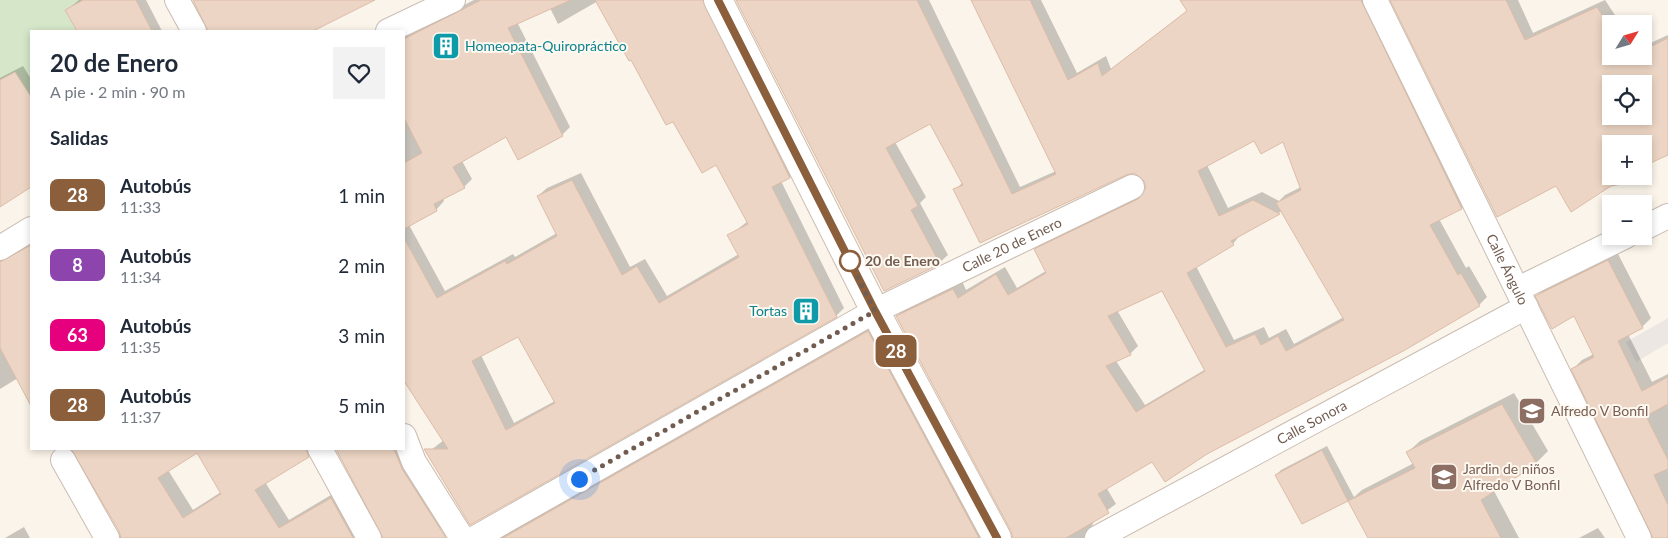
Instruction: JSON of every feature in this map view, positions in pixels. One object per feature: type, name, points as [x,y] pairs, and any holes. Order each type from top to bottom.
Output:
[{"type":"main road","points":[[718,0],[875,311],[997,538]]},
{"type":"street","points":[[178,0],[193,30]]},
{"type":"street","points":[[390,30],[453,0]]},
{"type":"street","name":"Calle Ángulo","points":[[1374,0],[1639,538]]},
{"type":"street","name":"Calle 20 de Enero","points":[[475,538],[875,311],[1132,187]]},
{"type":"street","points":[[1652,224],[1668,216]]},
{"type":"street","points":[[0,248],[30,230]]},
{"type":"street","name":"Calle Sonora","points":[[1097,538],[1522,298],[1611,245]]},
{"type":"street","points":[[405,439],[414,462],[462,538]]},
{"type":"street","points":[[321,450],[369,538]]},
{"type":"street","points":[[63,460],[107,538]]},
{"type":"shaded area","points":[[1668,318],[1668,343],[1636,362],[1626,342]]},
{"type":"green space","points":[[0,0],[83,0],[65,10],[76,30],[30,30],[30,95],[15,72],[0,80]]},
{"type":"building","points":[[83,0],[136,0],[151,30],[76,30],[65,10]]},
{"type":"building","points":[[193,0],[375,0],[315,30],[208,30]]},
{"type":"building","points":[[481,0],[571,0],[508,28],[563,136],[518,160],[506,137],[453,167],[465,188],[434,204],[437,211],[405,228],[405,162],[422,153],[405,120],[405,38]]},
{"type":"building","points":[[595,0],[703,0],[790,178],[772,187],[837,317],[470,525],[424,449],[448,449],[405,383],[405,240],[437,298],[505,261],[507,264],[557,236],[537,196],[572,180],[622,275],[637,266],[659,303],[739,257],[727,235],[748,224],[716,165],[702,173],[673,122],[666,125],[631,60],[629,61]],"holes":[[[518,337],[555,403],[506,430],[472,361]]]},
{"type":"building","points":[[736,0],[917,0],[1012,194],[1056,174],[971,0],[1030,0],[1068,80],[1098,63],[1102,76],[1187,11],[1180,0],[1361,0],[1462,209],[1430,225],[1458,275],[1461,273],[1480,306],[1405,350],[1207,454],[1165,482],[1152,462],[1098,494],[1109,513],[1066,538],[1013,538],[896,316],[953,289],[958,298],[996,274],[1008,295],[1046,273],[1034,249],[1138,199],[1146,188],[1144,181],[1134,173],[1126,175],[980,243],[953,189],[963,185],[930,124],[886,148],[918,206],[911,210],[940,264],[884,291]],"holes":[[[1254,141],[1261,154],[1283,142],[1301,190],[1276,203],[1344,320],[1286,351],[1278,336],[1261,345],[1255,334],[1226,347],[1187,273],[1234,245],[1231,241],[1280,214],[1253,200],[1219,216],[1198,171]],[[1162,291],[1205,371],[1136,412],[1106,366],[1131,355],[1108,316]]]},
{"type":"building","points":[[1390,0],[1506,0],[1525,40],[1597,7],[1602,15],[1602,65],[1652,65],[1652,46],[1668,38],[1668,155],[1652,162],[1652,135],[1602,135],[1602,185],[1616,185],[1611,186],[1571,212],[1556,186],[1497,217]]},
{"type":"building","points":[[15,72],[30,95],[30,188],[0,207],[0,80]]},
{"type":"building","points":[[30,246],[30,404],[0,348],[0,262]]},
{"type":"building","points":[[1608,260],[1643,328],[1618,341],[1642,391],[1668,377],[1668,404],[1646,416],[1668,460],[1668,469],[1654,475],[1668,505],[1668,538],[1653,538],[1571,369],[1594,357],[1574,316],[1552,329],[1535,296]]},
{"type":"building","points":[[868,331],[979,538],[503,538]]},
{"type":"building","points":[[1502,404],[1537,464],[1481,500],[1501,538],[1368,538],[1348,501],[1415,468],[1406,452]]},
{"type":"building","points":[[72,450],[306,450],[309,457],[255,490],[279,528],[331,498],[353,538],[121,538],[119,531]],"holes":[[[197,453],[221,494],[183,518],[158,478]]]},
{"type":"building","points":[[337,450],[394,450],[402,469],[446,538],[383,538]]},
{"type":"building","points":[[1322,450],[1348,501],[1302,524],[1275,475]]},
{"type":"bus line","name":"28","points":[[718,0],[875,311],[997,538]]},
{"type":"place","name":"Homeopata-Quiropráctico","points":[[446,46]]},
{"type":"place","name":"20 de Enero","points":[[850,261]]},
{"type":"place","name":"Tortas","points":[[806,311]]},
{"type":"place","name":"Alfredo V Bonfil","points":[[1532,411]]},
{"type":"place","name":"Jardin de niños Alfredo V Bonfil","points":[[1444,477]]},
{"type":"route","points":[[579,479],[875,311],[850,261]]}]
